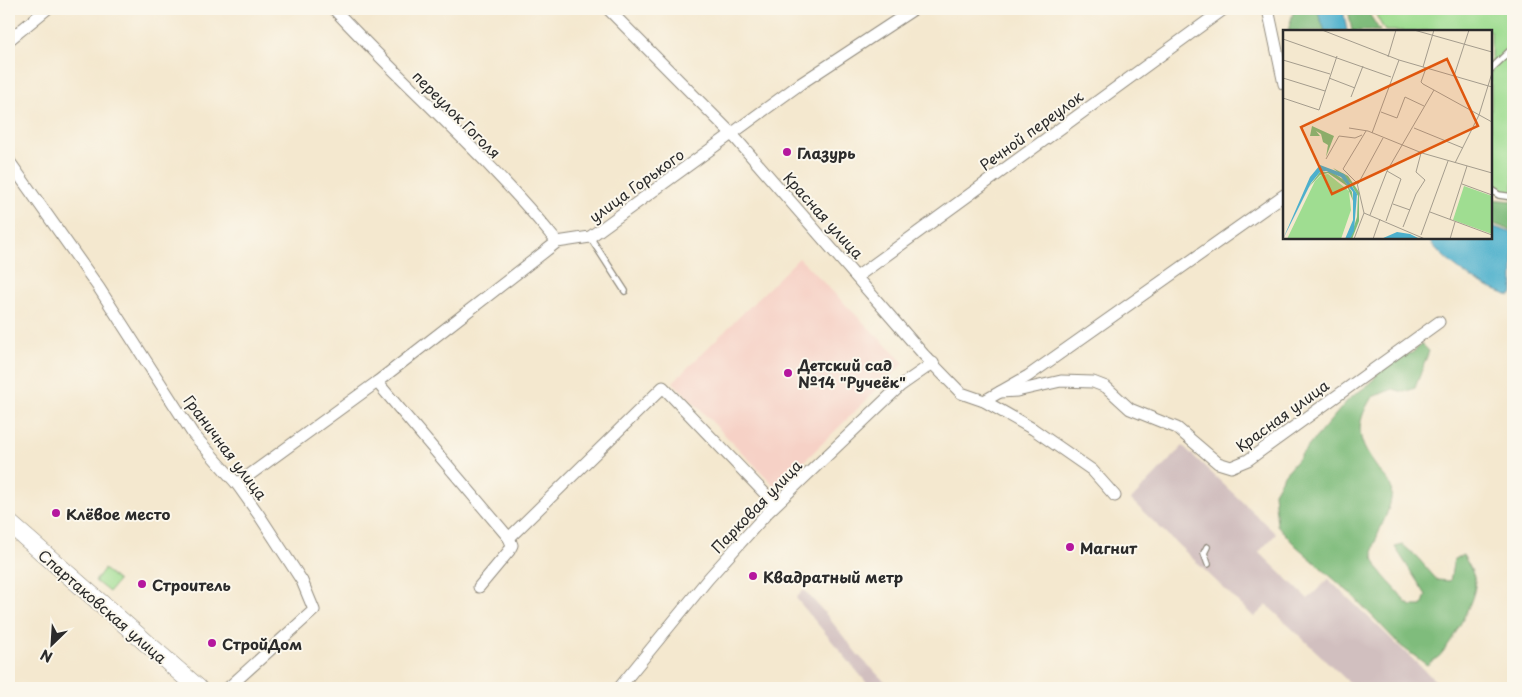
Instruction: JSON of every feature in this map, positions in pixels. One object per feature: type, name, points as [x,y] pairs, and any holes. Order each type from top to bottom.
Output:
[{"type":"main road","name":"Спартаковская улица","points":[[9,524],[198,688]]},
{"type":"street","points":[[9,40],[47,9]]},
{"type":"street","name":"переулок Гоголя","points":[[334,9],[380,59],[503,180],[557,242]]},
{"type":"street","name":"Красная улица","points":[[608,9],[731,133],[961,393],[984,401],[1028,376],[1283,196]]},
{"type":"street","name":"улица Горького","points":[[237,484],[377,382],[557,242],[590,237],[800,84],[914,9]]},
{"type":"street","name":"Речной переулок","points":[[858,276],[1224,9]]},
{"type":"street","points":[[1268,9],[1283,79]]},
{"type":"street","name":"Граничная улица","points":[[9,161],[99,288],[193,434],[237,484],[302,581],[314,610],[228,688]]},
{"type":"street","name":"Красная улица","points":[[1000,392],[1017,391],[1061,381],[1093,382],[1106,387],[1130,409],[1176,428],[1218,463],[1231,467],[1248,460],[1439,322]]},
{"type":"street","name":"Парковая улица","points":[[618,688],[708,579],[775,504],[900,386],[933,363]]},
{"type":"street","points":[[377,382],[509,538],[512,545],[509,551],[479,587]]},
{"type":"street","points":[[509,538],[663,387],[775,504]]},
{"type":"street","points":[[984,401],[1092,470],[1115,496]]},
{"type":"lane","points":[[1492,68],[1513,48]]},
{"type":"lane","points":[[1492,191],[1499,195],[1513,197]]},
{"type":"lane","points":[[590,237],[625,291]]},
{"type":"lane","points":[[1207,547],[1204,552],[1208,564]]},
{"type":"shaded area","name":"Детский сад №14 \"Ручеёк\"","points":[[799,258],[904,363],[777,488],[673,382]]},
{"type":"shaded area","points":[[1183,446],[1276,534],[1259,552],[1308,599],[1328,579],[1443,688],[1355,688],[1267,605],[1254,617],[1131,500]]},
{"type":"shaded area","points":[[804,590],[858,655],[891,688],[871,688],[796,598]]},
{"type":"green space","points":[[1294,9],[1317,9],[1325,30],[1288,30]]},
{"type":"green space","points":[[1348,9],[1366,9],[1379,30],[1352,30]]},
{"type":"green space","points":[[1376,9],[1513,9],[1513,198],[1492,190],[1492,30],[1384,30],[1377,17]]},
{"type":"green space","points":[[1492,199],[1513,201],[1513,231],[1492,223]]},
{"type":"green space","points":[[1422,344],[1429,351],[1415,388],[1404,392],[1393,389],[1372,397],[1362,417],[1360,434],[1366,451],[1389,482],[1392,493],[1373,552],[1376,566],[1405,602],[1411,606],[1422,606],[1426,595],[1395,547],[1403,545],[1417,557],[1437,580],[1450,581],[1454,559],[1463,555],[1474,577],[1475,584],[1472,599],[1463,620],[1441,655],[1427,665],[1401,646],[1352,595],[1295,545],[1277,525],[1274,492],[1284,475],[1348,400],[1372,382],[1389,355],[1398,349],[1404,355],[1412,353]]},
{"type":"green space","points":[[104,569],[118,581],[109,592],[95,581]]},
{"type":"water","points":[[1317,9],[1343,9],[1347,30],[1325,30]]},
{"type":"water","points":[[1492,226],[1513,233],[1513,294],[1510,296],[1475,280],[1435,248],[1428,239],[1492,239]]},
{"type":"place","name":"Глазурь","points":[[787,152]]},
{"type":"place","name":"Детский сад №14 \"Ручеёк\"","points":[[788,373]]},
{"type":"place","name":"Клёвое место","points":[[56,513]]},
{"type":"place","name":"Магнит","points":[[1070,547]]},
{"type":"place","name":"Квадратный метр","points":[[753,576]]},
{"type":"place","name":"Строитель","points":[[142,584]]},
{"type":"place","name":"СтройДом","points":[[212,643]]}]
